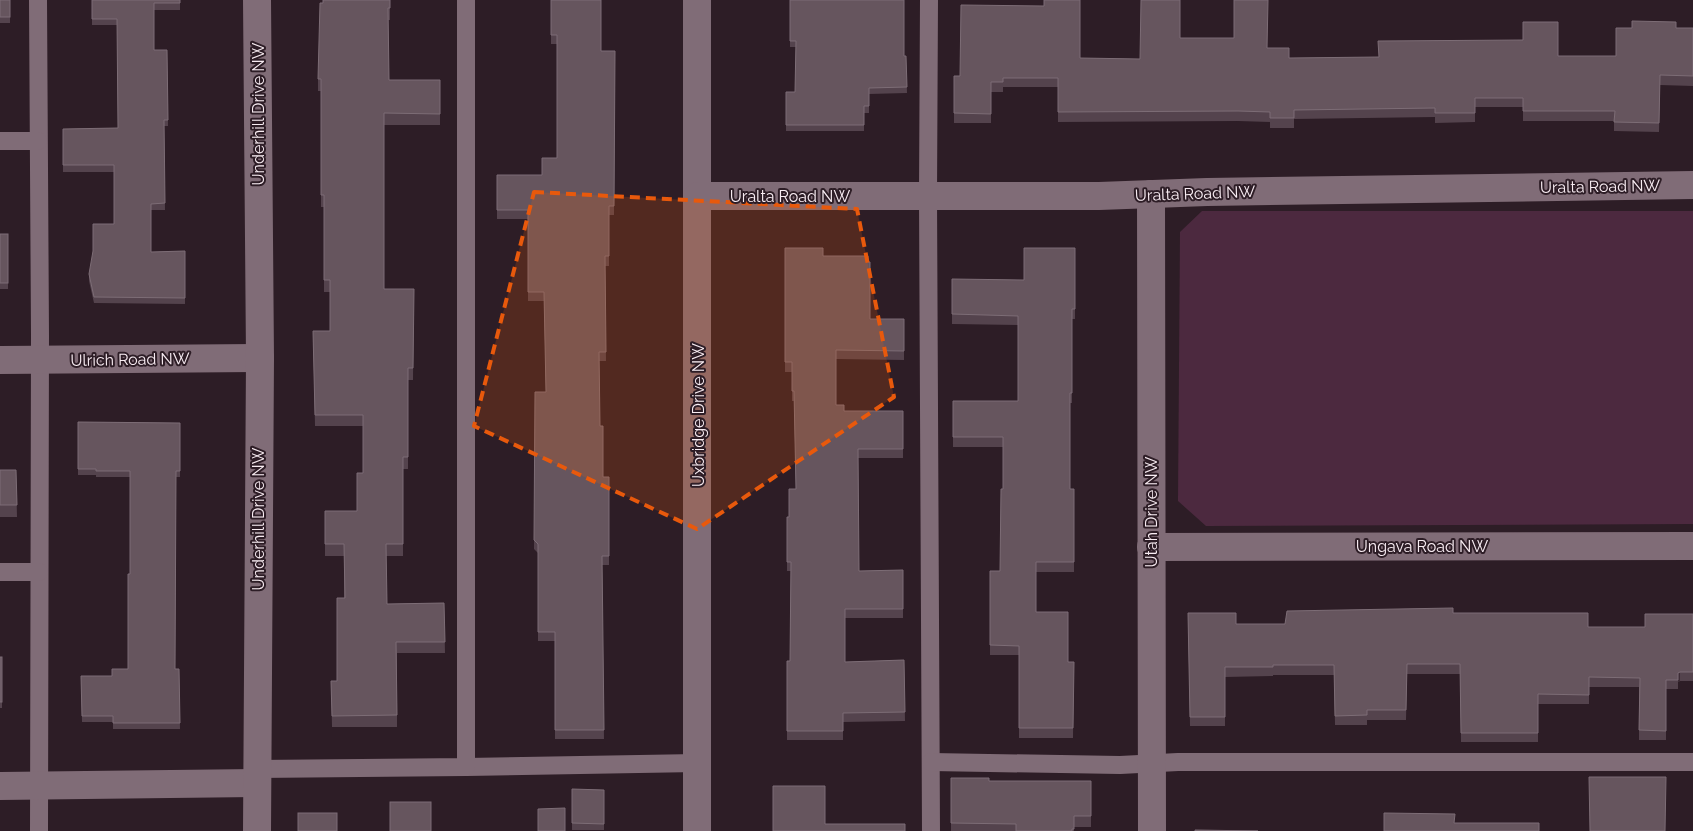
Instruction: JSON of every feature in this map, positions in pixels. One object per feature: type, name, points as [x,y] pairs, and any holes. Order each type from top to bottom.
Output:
[{"type":"street","name":"Underhill Drive NW","points":[[256,776],[260,358],[258,0]]},
{"type":"street","name":"Uxbridge Drive NW","points":[[697,0],[697,831]]},
{"type":"street","name":"Uralta Road NW","points":[[698,196],[1099,196],[1207,192],[1693,185]]},
{"type":"street","name":"Utah Drive NW","points":[[1151,194],[1152,831]]},
{"type":"street","name":"Ulrich Road NW","points":[[0,360],[260,358]]},
{"type":"street","name":"Ungava Road NW","points":[[1151,547],[1693,546]]},
{"type":"street","points":[[0,786],[39,786],[256,776],[256,831]]},
{"type":"lane","points":[[38,0],[40,360],[39,831]]},
{"type":"lane","points":[[466,0],[466,766]]},
{"type":"lane","points":[[929,0],[931,831]]},
{"type":"lane","points":[[0,141],[38,140]]},
{"type":"lane","points":[[0,572],[39,572]]},
{"type":"lane","points":[[931,762],[1152,764],[1178,762],[1693,762]]},
{"type":"lane","points":[[256,776],[466,766],[697,763]]},
{"type":"highlighted area","points":[[534,192],[857,209],[894,397],[697,529],[474,426]]},
{"type":"shaded area","points":[[1202,211],[1693,211],[1693,524],[1206,526],[1178,501],[1180,232]]},
{"type":"building","points":[[0,0],[10,0],[10,17],[0,17]]},
{"type":"building","points":[[92,0],[180,0],[180,3],[154,3],[154,50],[167,50],[168,120],[164,120],[165,203],[151,204],[151,252],[185,251],[185,298],[94,297],[89,274],[93,251],[93,224],[114,224],[114,165],[63,165],[63,129],[118,128],[117,19],[92,19]]},
{"type":"building","points":[[323,0],[390,0],[390,8],[388,8],[389,80],[440,80],[440,114],[384,113],[384,289],[414,289],[413,368],[408,368],[408,457],[403,457],[403,544],[386,544],[387,604],[444,603],[445,642],[396,642],[397,715],[332,716],[331,681],[337,681],[337,598],[345,598],[344,544],[325,544],[325,511],[357,511],[357,473],[363,473],[363,415],[315,415],[313,331],[330,331],[330,280],[324,280],[324,195],[321,195],[321,79],[318,79],[320,3],[323,3]]},
{"type":"building","points":[[551,0],[601,0],[601,51],[615,51],[614,206],[609,206],[609,256],[605,256],[606,352],[599,352],[600,426],[603,426],[603,477],[609,477],[609,556],[602,556],[604,730],[555,730],[555,632],[538,632],[538,544],[534,540],[535,392],[546,392],[544,292],[528,292],[528,210],[497,210],[497,175],[542,175],[542,158],[557,158],[557,35],[551,35]]},
{"type":"building","points":[[790,0],[904,0],[904,56],[906,56],[907,87],[869,88],[869,106],[864,106],[864,125],[786,125],[786,92],[795,92],[796,41],[790,41]]},
{"type":"building","points":[[1044,0],[1080,0],[1080,58],[1140,59],[1141,0],[1180,0],[1180,38],[1234,38],[1234,0],[1268,0],[1267,48],[1289,48],[1289,58],[1379,57],[1378,41],[1523,40],[1523,22],[1558,22],[1558,56],[1616,56],[1616,28],[1632,28],[1632,21],[1676,22],[1676,28],[1693,28],[1693,76],[1660,75],[1659,123],[1614,122],[1615,111],[1523,111],[1523,98],[1475,98],[1475,113],[1435,113],[1435,108],[1294,110],[1294,118],[1270,118],[1270,112],[1238,111],[1058,112],[1058,78],[1003,78],[1003,82],[991,82],[991,114],[954,113],[954,76],[960,76],[961,5],[1044,6]]},
{"type":"building","points":[[0,234],[8,234],[8,283],[0,283]]},
{"type":"building","points":[[785,248],[823,248],[823,256],[868,256],[868,262],[870,262],[870,319],[904,319],[904,351],[836,350],[836,405],[844,405],[844,411],[903,411],[903,449],[858,449],[859,571],[903,570],[903,609],[845,609],[845,662],[904,660],[905,712],[843,713],[843,731],[787,731],[787,661],[790,661],[791,562],[787,562],[787,517],[789,517],[789,489],[796,489],[792,362],[785,362]]},
{"type":"building","points":[[1024,248],[1075,248],[1075,309],[1072,309],[1072,393],[1070,393],[1070,489],[1074,489],[1074,562],[1036,562],[1036,612],[1068,612],[1068,662],[1074,662],[1073,728],[1019,728],[1019,646],[990,645],[990,571],[1000,571],[1003,437],[953,437],[953,401],[1018,401],[1018,316],[952,314],[952,279],[1024,280]]},
{"type":"building","points":[[78,422],[180,423],[180,471],[176,471],[175,669],[179,669],[180,723],[113,723],[113,716],[82,716],[81,676],[112,676],[112,669],[128,669],[130,471],[78,469]]},
{"type":"building","points":[[0,470],[16,470],[17,505],[0,505]]},
{"type":"building","points":[[1453,608],[1453,613],[1588,613],[1588,627],[1645,627],[1645,614],[1693,614],[1693,672],[1680,672],[1678,673],[1678,680],[1666,680],[1666,731],[1639,730],[1640,678],[1589,677],[1589,695],[1538,694],[1538,733],[1461,733],[1460,664],[1407,664],[1406,710],[1367,710],[1367,715],[1335,716],[1334,665],[1225,667],[1225,717],[1190,717],[1188,613],[1236,613],[1236,624],[1285,624],[1287,611]]},
{"type":"building","points":[[0,657],[2,657],[2,702],[0,702]]},
{"type":"building","points":[[1589,777],[1666,777],[1665,831],[1590,831]]},
{"type":"building","points":[[951,778],[989,778],[989,781],[1091,781],[1091,816],[1074,816],[1074,829],[1072,831],[1016,831],[1016,824],[951,823]]},
{"type":"building","points":[[773,786],[825,786],[825,824],[905,824],[905,831],[773,831]]},
{"type":"building","points":[[572,789],[604,790],[604,824],[572,823]]},
{"type":"building","points":[[390,802],[431,802],[431,831],[390,831]]},
{"type":"building","points":[[565,808],[565,831],[538,831],[538,809]]},
{"type":"building","points":[[298,813],[337,813],[337,831],[298,831]]},
{"type":"building","points":[[1384,813],[1455,814],[1454,823],[1539,823],[1539,831],[1384,831]]},
{"type":"building","points":[[1195,830],[1258,831],[1195,831]]}]
